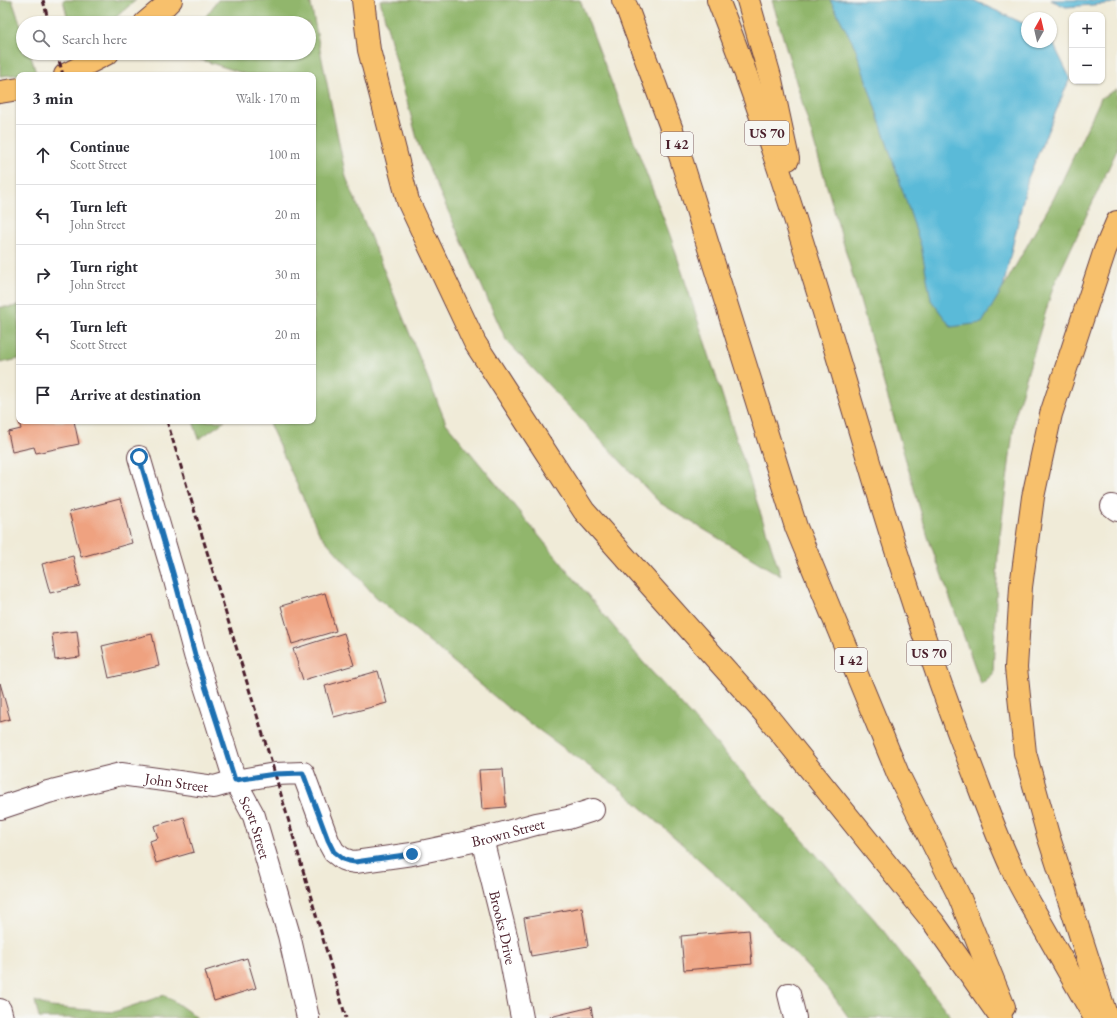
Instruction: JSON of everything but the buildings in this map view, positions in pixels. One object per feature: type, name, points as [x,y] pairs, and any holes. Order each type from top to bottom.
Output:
[{"type":"highway","points":[[153,16],[171,0]]},
{"type":"highway","points":[[362,0],[369,50],[408,201],[475,343],[584,511],[767,716],[934,923],[1001,1018]]},
{"type":"highway","name":"I 42","points":[[622,0],[627,8],[673,133],[796,527],[898,774],[959,896],[1009,1018]]},
{"type":"highway","name":"US 70","points":[[718,0],[763,122],[810,268],[904,576],[956,728],[1015,877],[1095,1018]]},
{"type":"highway","points":[[748,0],[771,80],[810,268]]},
{"type":"highway","points":[[71,72],[94,60]]},
{"type":"highway","points":[[0,92],[16,89]]},
{"type":"highway","points":[[1107,1018],[1048,836],[1025,753],[1016,668],[1021,587],[1033,497],[1051,414],[1105,250],[1117,222]]},
{"type":"street","name":"Scott Street","points":[[139,457],[195,655],[235,780],[254,816],[289,935],[308,1018]]},
{"type":"street","name":"John Street","points":[[0,808],[48,792],[121,774],[214,787],[235,780],[275,774],[303,773],[328,840],[334,852],[343,859],[355,862],[423,852]]},
{"type":"street","name":"Brown Street","points":[[423,852],[536,824],[568,818],[593,810]]},
{"type":"street","name":"Brooks Drive","points":[[482,838],[507,940],[522,1018]]},
{"type":"street","points":[[789,994],[795,1018]]},
{"type":"street","points":[[0,1010],[2,1018]]},
{"type":"green space","points":[[0,0],[12,0],[18,16],[16,16],[16,60],[32,60],[36,72],[16,72],[16,75],[0,76]]},
{"type":"green space","points":[[63,0],[136,0],[117,16],[67,16]]},
{"type":"green space","points":[[218,0],[310,0],[313,16],[206,16]]},
{"type":"green space","points":[[380,0],[580,0],[671,238],[781,576],[660,503],[506,340],[419,146]]},
{"type":"green space","points":[[772,0],[850,0],[972,306],[1003,288],[1054,198],[1101,98],[1117,89],[1117,150],[1053,287],[1015,416],[998,552],[993,674],[981,684],[928,537]]},
{"type":"green space","points":[[316,30],[346,177],[446,423],[642,661],[874,919],[952,1018],[849,1018],[829,990],[745,901],[622,790],[507,707],[375,596],[319,533],[269,424],[316,424],[316,72],[239,72],[202,60],[316,60]]},
{"type":"green space","points":[[16,306],[16,360],[0,363],[0,307],[13,307]]},
{"type":"green space","points":[[194,424],[221,424],[199,439]]},
{"type":"green space","points":[[165,995],[196,1018],[39,1018],[35,1001],[50,1007],[114,1012]]},
{"type":"water","points":[[830,0],[973,0],[1021,22],[1021,48],[1055,48],[1069,76],[1069,80],[1028,178],[1003,288],[982,323],[951,327],[931,300],[921,246],[855,47]]},
{"type":"water","points":[[1051,0],[1117,0],[1117,3],[1066,7]]},
{"type":"railway","points":[[43,0],[47,16]]},
{"type":"railway","points":[[59,60],[62,72]]},
{"type":"railway","points":[[168,424],[275,774],[346,1018]]},
{"type":"route","points":[[139,457],[195,655],[235,780],[275,774],[303,773],[328,840],[334,852],[343,859],[355,862],[412,854]]}]
